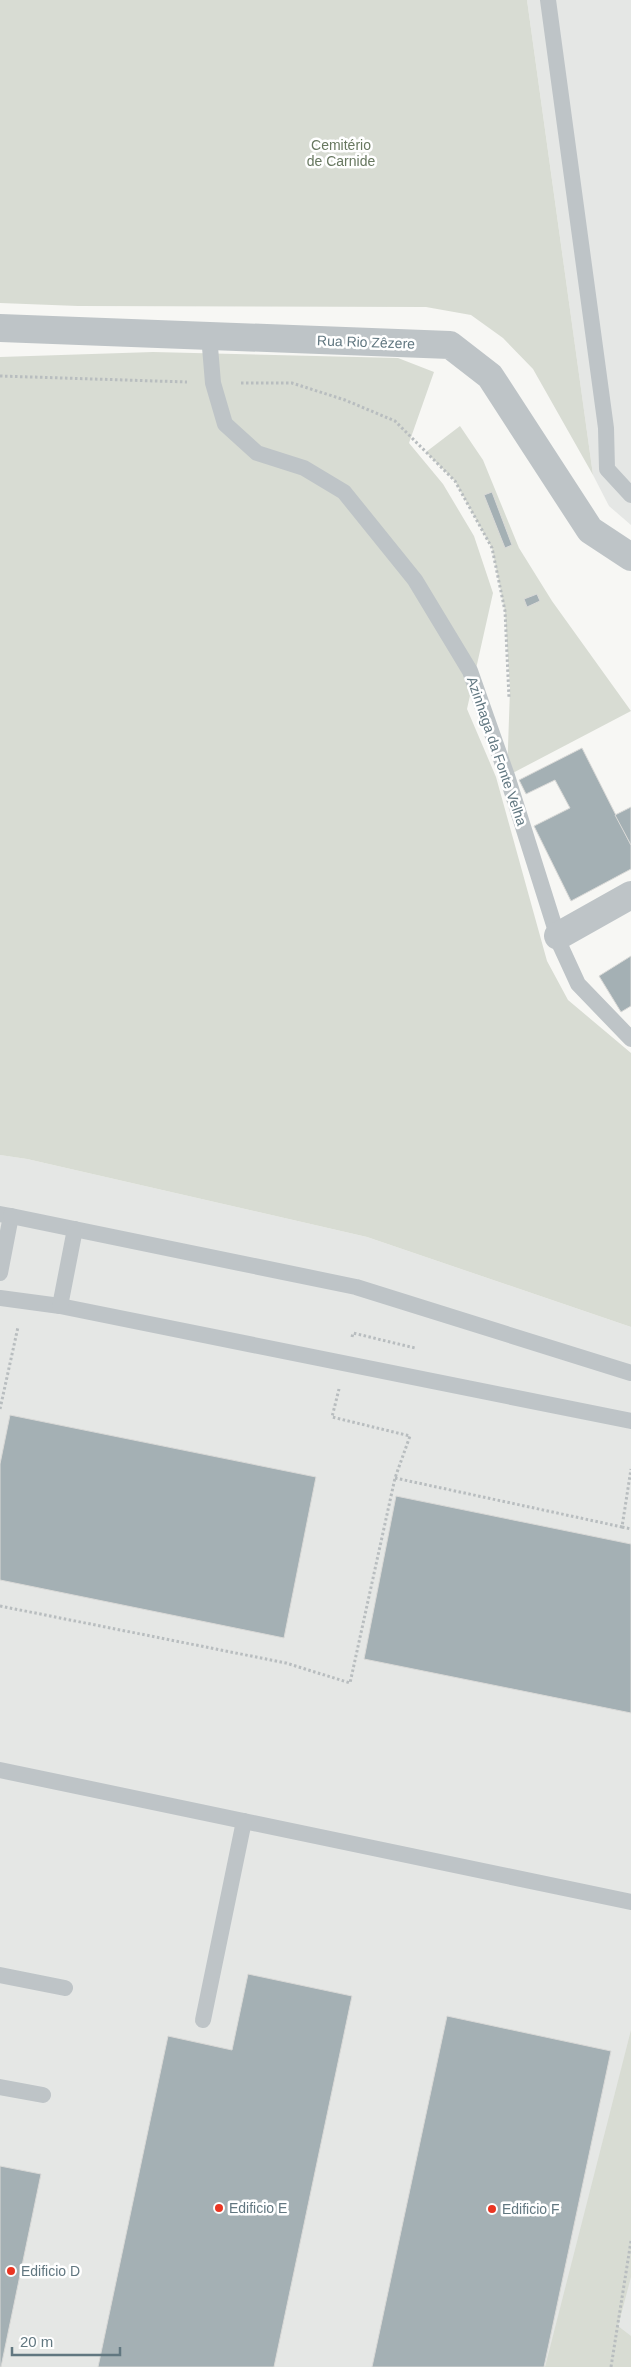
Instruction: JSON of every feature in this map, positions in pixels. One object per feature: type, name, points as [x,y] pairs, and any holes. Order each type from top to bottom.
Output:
[{"type":"street","name":"Rua Rio Zêzere","points":[[0,328],[450,346],[490,376],[590,530],[631,558]]},
{"type":"street","points":[[558,936],[631,895]]},
{"type":"lane","points":[[548,0],[606,428],[607,469],[631,495]]},
{"type":"lane","name":"Azinhaga da Fonte Velha","points":[[208,335],[213,383],[225,424],[257,453],[304,468],[344,492],[415,580],[470,671],[507,776],[558,936],[578,984],[631,1039]]},
{"type":"lane","points":[[0,1273],[6,1215],[356,1287],[631,1373]]},
{"type":"lane","points":[[60,1306],[75,1229]]},
{"type":"lane","points":[[0,1298],[60,1306],[631,1421]]},
{"type":"lane","points":[[0,1770],[631,1902]]},
{"type":"lane","points":[[203,2020],[244,1821]]},
{"type":"lane","points":[[0,1975],[65,1988]]},
{"type":"lane","points":[[0,2087],[43,2095]]},
{"type":"path","points":[[0,376],[292,384],[346,400],[395,421],[454,481],[492,548],[505,611],[510,699]]},
{"type":"path","points":[[0,1409],[20,1320]]},
{"type":"path","points":[[622,1527],[631,1469]]},
{"type":"path","points":[[0,1606],[286,1662],[350,1683],[395,1478],[631,1529]]},
{"type":"path","points":[[611,2367],[631,2241]]},
{"type":"shaded area","points":[[527,0],[631,0],[631,525],[609,506],[593,475]]},
{"type":"shaded area","points":[[0,1155],[27,1159],[367,1237],[631,1327],[631,2367],[0,2367]]},
{"type":"green space","name":"Cemitério de Carnide","points":[[0,0],[527,0],[593,475],[533,369],[503,338],[471,315],[426,307],[78,306],[0,303]]},
{"type":"green space","points":[[153,352],[398,358],[434,372],[409,443],[443,484],[474,536],[493,593],[467,709],[496,777],[547,961],[568,1000],[631,1053],[631,1327],[367,1237],[27,1159],[0,1155],[0,357]]},
{"type":"green space","points":[[460,426],[483,460],[519,548],[552,601],[631,711],[507,776],[510,689],[505,611],[492,548],[455,481],[426,452]]},
{"type":"green space","points":[[631,2030],[631,2277],[618,2326],[631,2336],[631,2367],[545,2367]]},
{"type":"building","points":[[492,492],[512,545],[505,548],[484,495]]},
{"type":"building","points":[[537,594],[540,601],[527,607],[524,599]]},
{"type":"building","points":[[582,748],[631,845],[631,869],[571,901],[534,826],[570,808],[555,780],[526,794],[519,780]]},
{"type":"building","points":[[631,807],[631,845],[615,815]]},
{"type":"building","points":[[631,956],[631,1006],[621,1012],[599,976]]},
{"type":"building","points":[[10,1415],[316,1477],[284,1638],[0,1580],[0,1464]]},
{"type":"building","points":[[396,1496],[631,1544],[631,1713],[364,1659]]},
{"type":"building","name":"Edificio E","points":[[248,1974],[352,1996],[274,2367],[98,2367],[168,2036],[232,2050]]},
{"type":"building","name":"Edificio F","points":[[447,2016],[611,2051],[544,2367],[372,2367]]},
{"type":"building","name":"Edificio D","points":[[0,2166],[41,2174],[1,2367],[0,2367]]},
{"type":"place","name":"Edificio E","points":[[219,2208]]},
{"type":"place","name":"Edificio F","points":[[492,2209]]},
{"type":"place","name":"Edificio D","points":[[11,2271]]}]
